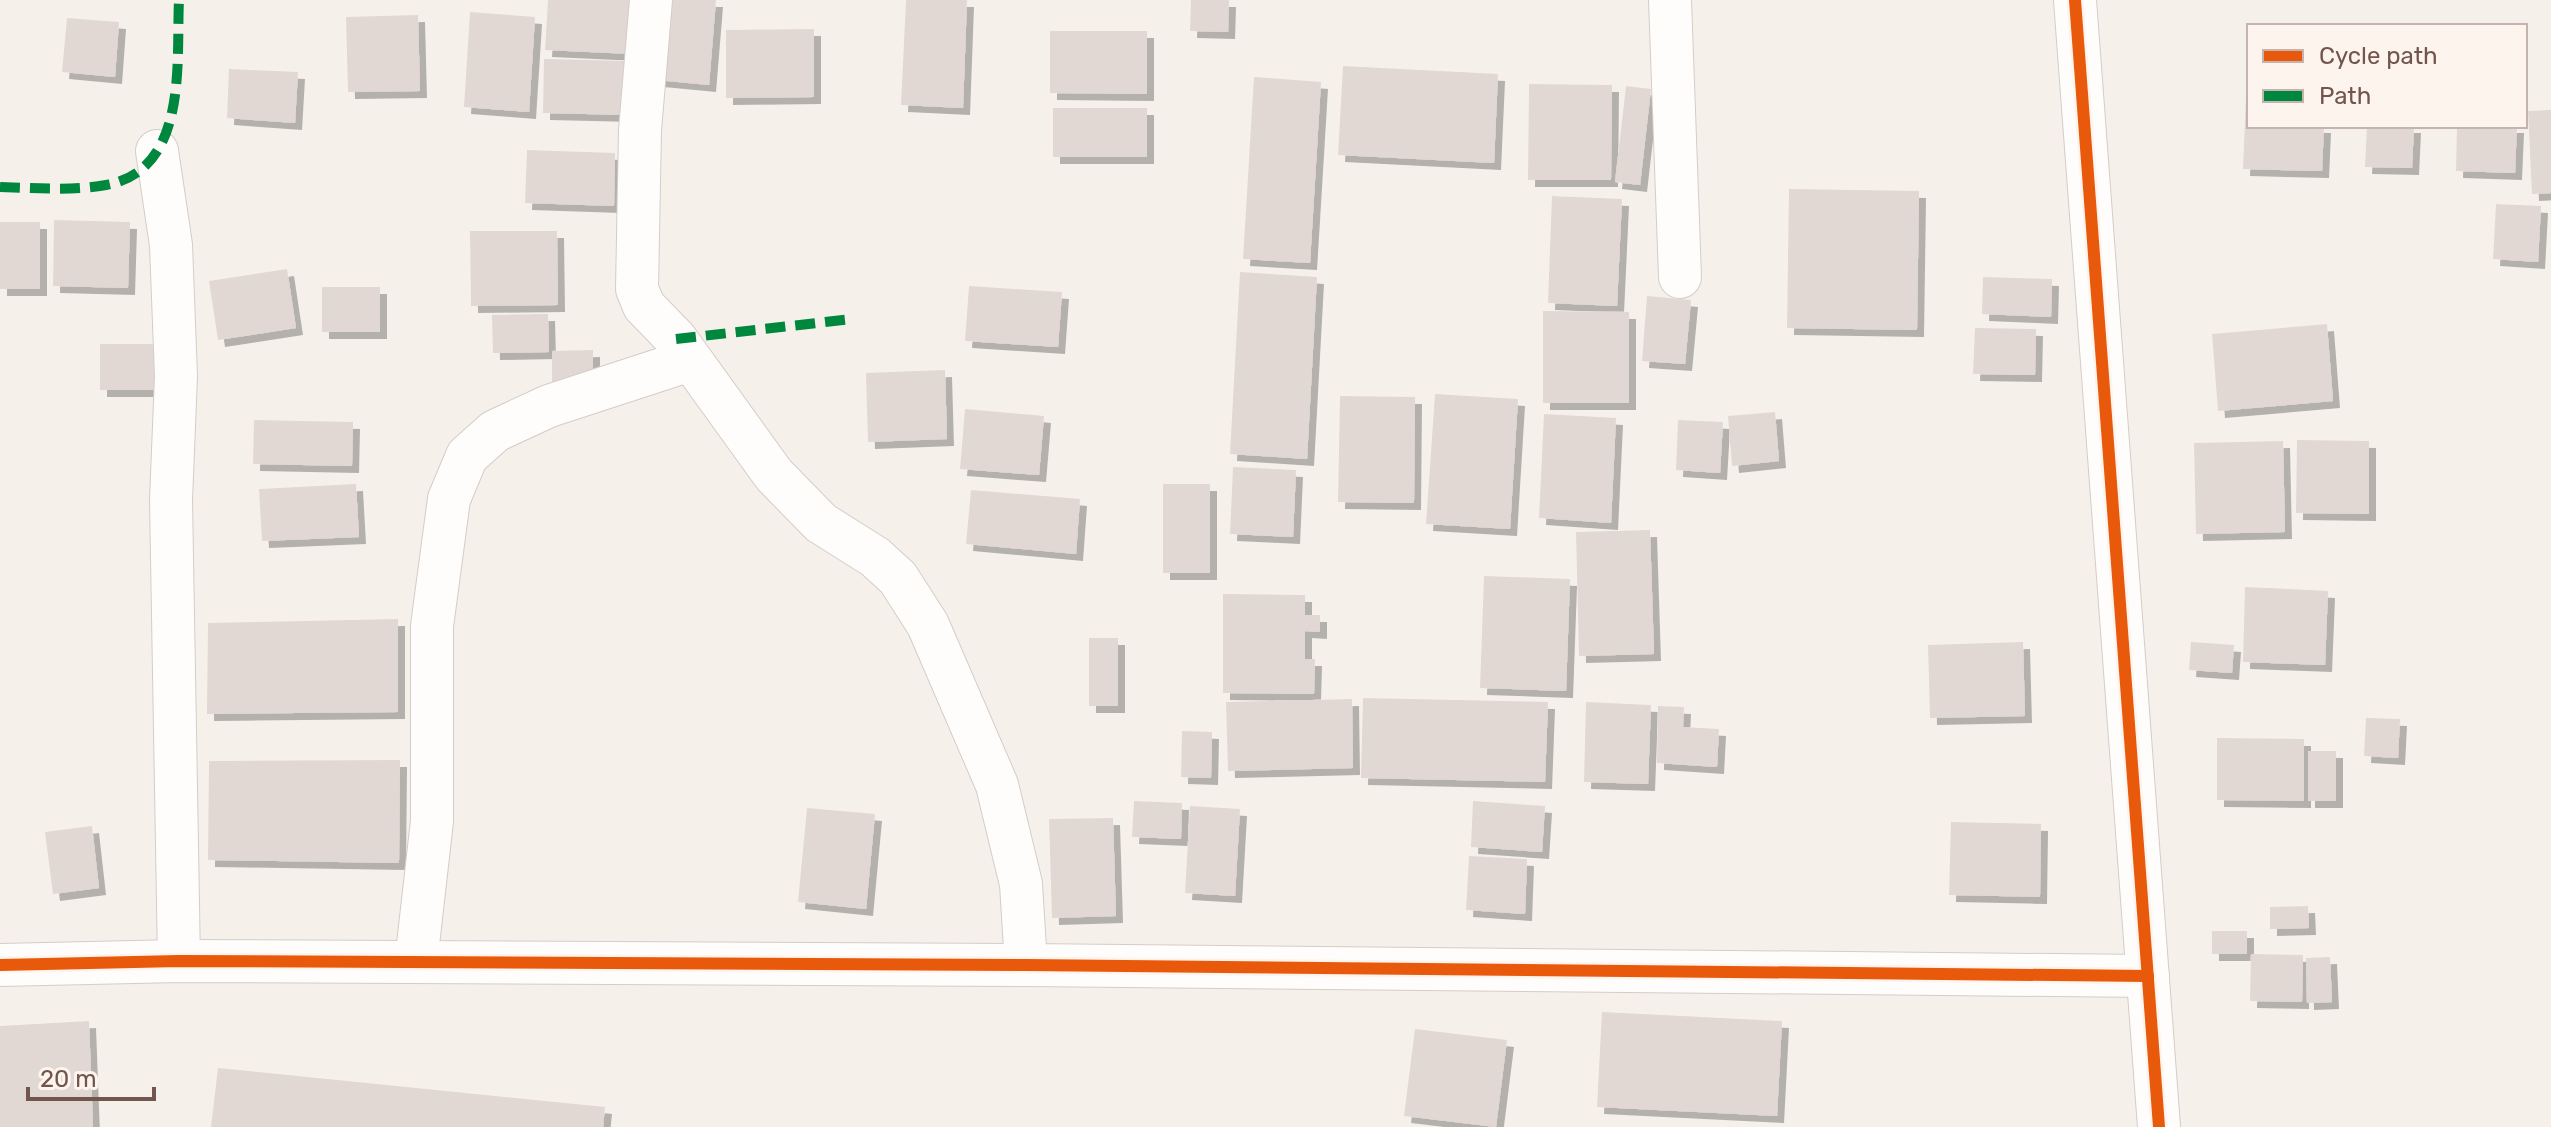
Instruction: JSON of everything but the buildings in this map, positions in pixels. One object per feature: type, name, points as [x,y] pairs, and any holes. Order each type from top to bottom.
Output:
[{"type":"street","points":[[651,0],[640,130],[637,289],[644,306],[676,339],[774,475],[821,523],[875,557],[898,578],[928,625],[997,785],[1021,884],[1026,965]]},
{"type":"street","points":[[1670,0],[1680,277]]},
{"type":"street","points":[[2075,0],[2159,1127]]},
{"type":"street","points":[[157,151],[171,245],[176,376],[171,500],[179,961]]},
{"type":"street","points":[[416,962],[432,821],[432,626],[449,499],[467,456],[495,431],[549,406],[690,360]]},
{"type":"street","points":[[0,965],[179,961],[1026,965],[2148,976]]},
{"type":"marked path","points":[[0,187],[66,189],[106,185],[133,175],[152,158],[165,136],[172,110],[179,0]]},
{"type":"marked path","points":[[676,339],[852,319]]},
{"type":"cycle path","points":[[2075,0],[2159,1127]]},
{"type":"cycle path","points":[[0,965],[179,961],[1026,965],[2148,976]]}]
